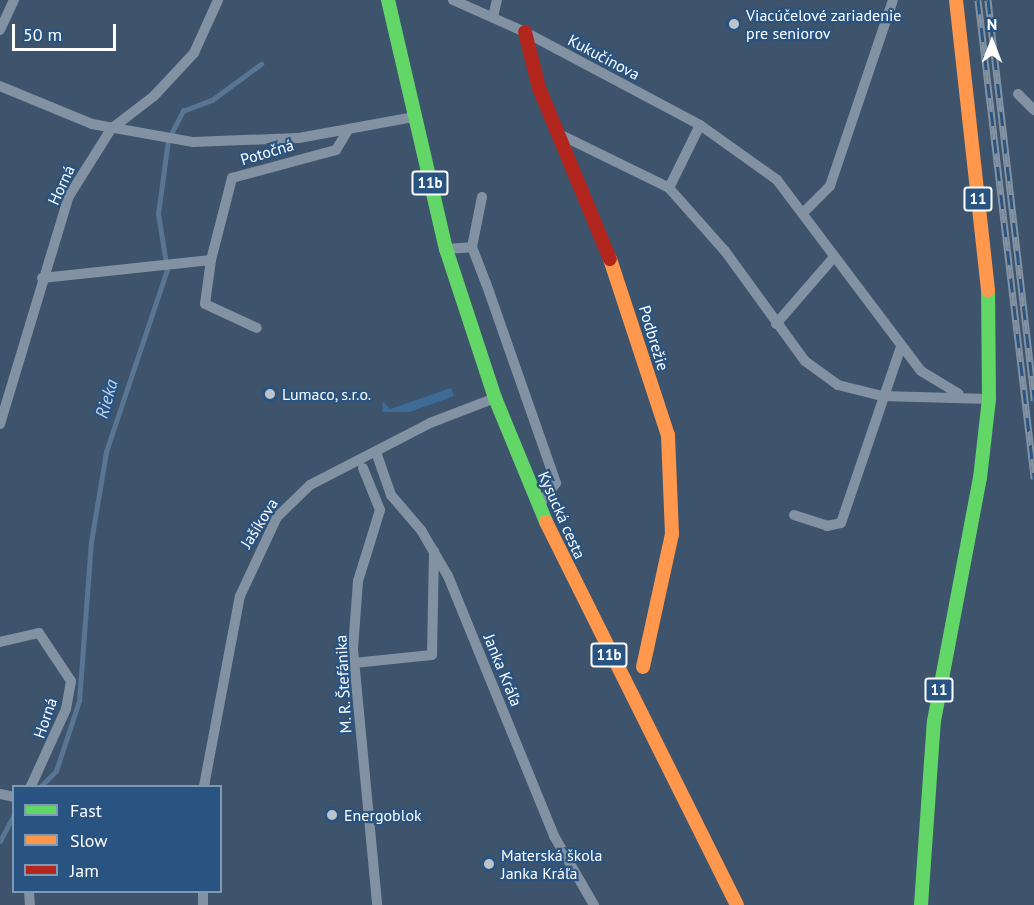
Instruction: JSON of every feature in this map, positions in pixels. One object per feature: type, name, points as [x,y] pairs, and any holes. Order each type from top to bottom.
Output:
[{"type":"main road","name":"11b","points":[[388,0],[413,117]]},
{"type":"main road","name":"11","points":[[921,905],[934,721],[980,478],[989,399],[989,297],[956,0]]},
{"type":"main road","name":"Podbrežie","points":[[525,32],[539,88],[621,285],[668,435],[672,534],[643,668]]},
{"type":"main road","name":"Kysucká cesta","points":[[413,117],[446,249],[495,398],[538,507],[737,905]]},
{"type":"street","points":[[0,30],[14,0]]},
{"type":"street","name":"Horná","points":[[0,424],[42,278],[69,196],[111,129],[154,96],[194,53],[218,0]]},
{"type":"street","name":"Kukučínova","points":[[453,0],[525,32],[700,125],[777,180],[805,211],[834,256],[921,371],[959,394]]},
{"type":"street","points":[[493,17],[497,0]]},
{"type":"street","points":[[805,211],[830,186],[893,0]]},
{"type":"street","points":[[0,86],[111,129],[150,138],[193,142],[347,132],[413,117]]},
{"type":"street","points":[[1018,94],[1034,110]]},
{"type":"street","points":[[669,188],[700,125]]},
{"type":"street","name":"Potočná","points":[[257,328],[205,304],[211,260],[232,178],[336,150],[343,146],[347,132]]},
{"type":"street","points":[[559,134],[669,188],[725,251],[805,361],[838,386],[882,396],[959,394],[989,399]]},
{"type":"street","points":[[482,197],[472,247],[556,483],[538,507]]},
{"type":"street","points":[[446,249],[472,247]]},
{"type":"street","points":[[776,324],[834,256]]},
{"type":"street","points":[[42,278],[211,260]]},
{"type":"street","points":[[794,515],[827,526],[841,523],[882,396],[901,347]]},
{"type":"street","name":"Jašíkova","points":[[204,785],[234,619],[261,542],[297,495],[376,452],[495,398]]},
{"type":"street","name":"Janka Kráľa","points":[[376,452],[391,495],[434,551],[554,836],[594,905]]},
{"type":"street","name":"M. R. Štefánika","points":[[363,468],[380,510],[358,581],[354,663],[376,905]]},
{"type":"street","points":[[354,663],[432,655],[434,551]]},
{"type":"street","name":"Horná","points":[[0,642],[39,633],[70,681],[66,709],[31,785]]},
{"type":"shaded area","points":[[451,388],[454,396],[410,412],[382,412],[383,401],[390,409]]},
{"type":"waterway","name":"Rieka","points":[[42,785],[56,771],[79,701],[91,542],[106,452],[167,270],[158,214],[168,140],[183,111],[212,100],[261,64]]},
{"type":"waterway","name":"Rieka","points":[[0,841],[12,819]]},
{"type":"railway","points":[[978,0],[1034,479]]},
{"type":"railway","points":[[988,0],[1034,400]]},
{"type":"traffic: fast","points":[[388,0],[446,249],[495,398],[546,522]]},
{"type":"traffic: fast","points":[[921,905],[934,721],[980,478],[989,399],[988,290]]},
{"type":"traffic: slow","points":[[956,0],[988,290]]},
{"type":"traffic: slow","points":[[610,259],[668,435],[672,534],[643,667]]},
{"type":"traffic: slow","points":[[546,522],[737,905]]},
{"type":"traffic: jam","points":[[525,32],[539,88],[610,259]]},
{"type":"place","name":"Viacúčelové zariadenie pre seniorov","points":[[734,24]]},
{"type":"place","name":"Lumaco, s.r.o.","points":[[270,394]]},
{"type":"place","name":"Energoblok","points":[[332,815]]},
{"type":"place","name":"Materská škola Janka Kráľa","points":[[489,864]]}]
